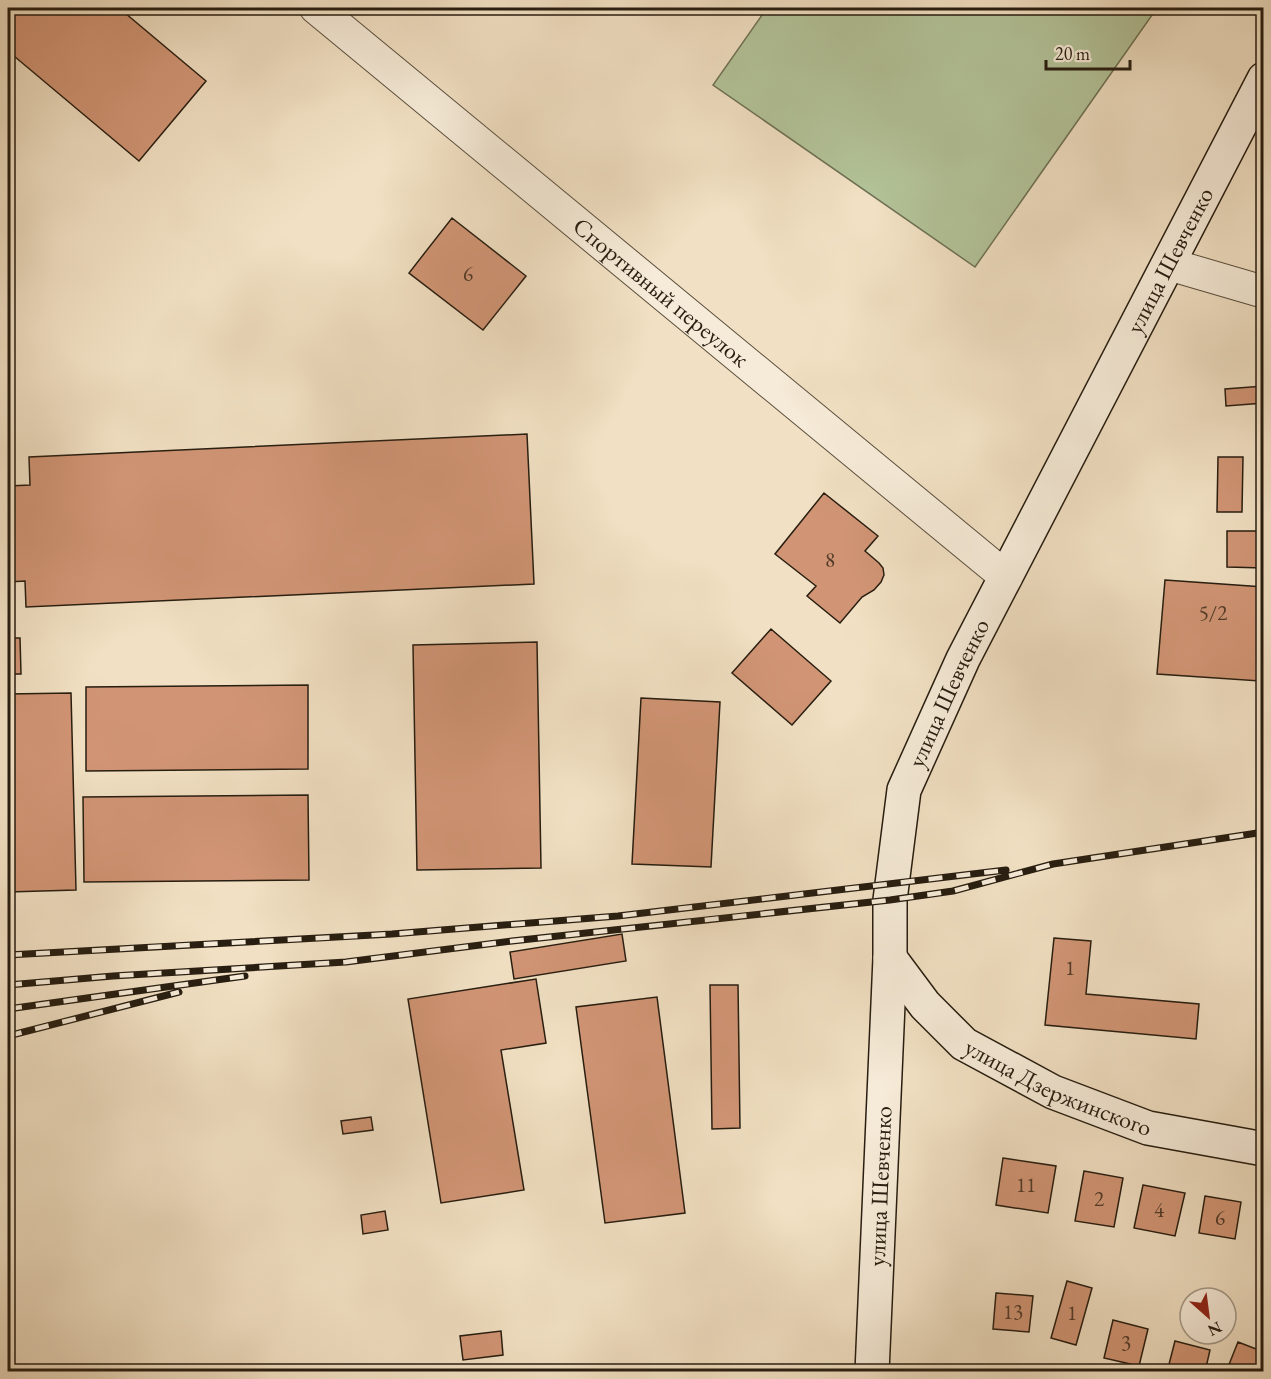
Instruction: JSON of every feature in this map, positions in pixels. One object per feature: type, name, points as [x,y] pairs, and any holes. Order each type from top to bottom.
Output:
[{"type":"street","name":"Спортивный переулок","points":[[316,8],[1006,577]]},
{"type":"street","name":"улица Шевченко","points":[[873,1371],[890,958],[890,900],[903,790],[963,658],[1263,79]]},
{"type":"street","points":[[1168,264],[1263,292]]},
{"type":"street","name":"улица Дзержинского","points":[[890,958],[925,1005],[964,1044],[1053,1092],[1148,1128],[1263,1149]]},
{"type":"green space","points":[[767,8],[1157,8],[975,267],[713,85]]},
{"type":"building","points":[[8,8],[119,8],[206,81],[139,161],[8,51]]},
{"type":"building","points":[[452,218],[526,276],[483,330],[409,273]]},
{"type":"building","points":[[1264,386],[1264,403],[1226,406],[1225,389]]},
{"type":"building","points":[[527,434],[534,584],[26,607],[25,581],[8,582],[8,486],[30,485],[29,457]]},
{"type":"building","points":[[1218,457],[1243,457],[1242,512],[1217,512]]},
{"type":"building","points":[[824,493],[878,536],[865,551],[883,568],[884,575],[874,590],[862,597],[840,623],[807,596],[816,586],[775,554]]},
{"type":"building","points":[[1227,531],[1264,531],[1264,568],[1227,567]]},
{"type":"building","points":[[1165,580],[1264,587],[1264,639],[1260,681],[1157,674]]},
{"type":"building","points":[[771,629],[831,681],[792,725],[732,673]]},
{"type":"building","points":[[8,638],[20,638],[21,674],[8,674]]},
{"type":"building","points":[[537,642],[541,868],[417,870],[413,645]]},
{"type":"building","points":[[308,685],[308,769],[86,771],[86,687]]},
{"type":"building","points":[[71,693],[76,890],[8,892],[8,694]]},
{"type":"building","points":[[641,698],[720,702],[711,867],[632,864]]},
{"type":"building","points":[[308,795],[309,880],[84,882],[83,797]]},
{"type":"building","points":[[622,934],[626,961],[514,979],[510,952]]},
{"type":"building","points":[[1054,938],[1091,941],[1086,994],[1199,1004],[1196,1039],[1045,1025]]},
{"type":"building","points":[[536,979],[546,1043],[501,1050],[524,1190],[441,1203],[408,999]]},
{"type":"building","points":[[710,985],[738,985],[740,1128],[712,1129]]},
{"type":"building","points":[[657,997],[685,1213],[605,1223],[576,1007]]},
{"type":"building","points":[[371,1117],[373,1130],[343,1134],[341,1121]]},
{"type":"building","points":[[1003,1158],[1056,1166],[1048,1213],[996,1205]]},
{"type":"building","points":[[1084,1171],[1123,1178],[1114,1227],[1075,1221]]},
{"type":"building","points":[[1143,1185],[1185,1193],[1175,1236],[1134,1228]]},
{"type":"building","points":[[1205,1196],[1241,1202],[1235,1239],[1199,1233]]},
{"type":"building","points":[[385,1211],[388,1230],[363,1234],[361,1215]]},
{"type":"building","points":[[1067,1281],[1092,1288],[1076,1345],[1051,1338]]},
{"type":"building","points":[[996,1293],[1033,1296],[1029,1332],[993,1329]]},
{"type":"building","points":[[1113,1320],[1148,1329],[1139,1366],[1104,1358]]},
{"type":"building","points":[[501,1331],[503,1355],[463,1360],[460,1336]]},
{"type":"building","points":[[1175,1341],[1178,1342],[1178,1346],[1194,1346],[1210,1350],[1205,1372],[1167,1372]]},
{"type":"building","points":[[1238,1342],[1264,1352],[1264,1364],[1260,1372],[1226,1372]]},
{"type":"railway","points":[[8,985],[113,976],[346,962],[512,941],[890,900],[953,891],[1053,864],[1264,832]]},
{"type":"railway","points":[[8,955],[392,934],[618,916],[1006,870]]},
{"type":"railway","points":[[8,1009],[245,976]]},
{"type":"railway","points":[[8,1036],[179,992]]}]
